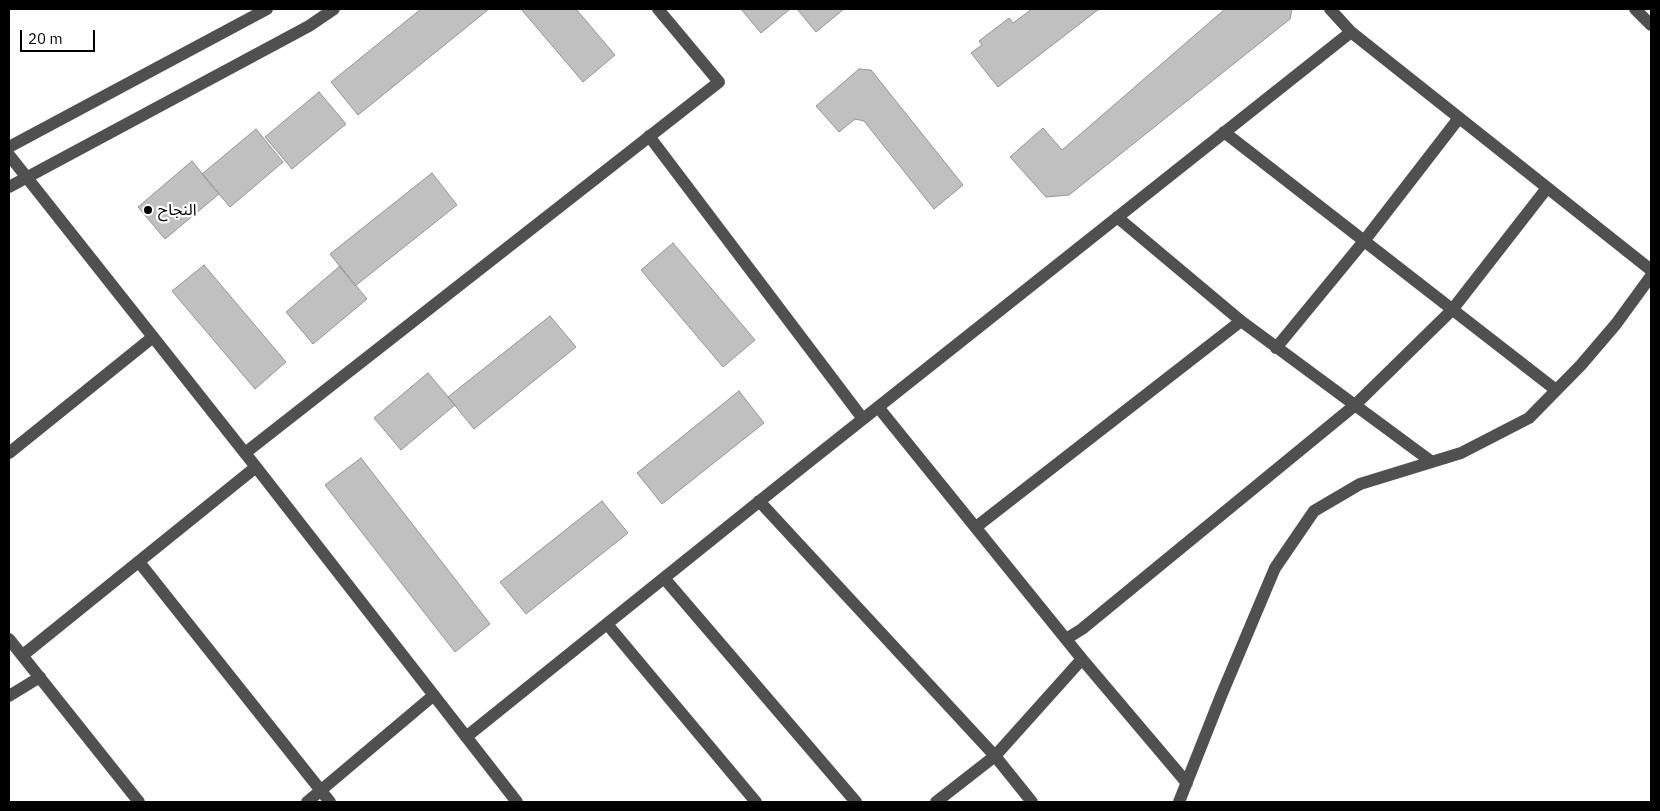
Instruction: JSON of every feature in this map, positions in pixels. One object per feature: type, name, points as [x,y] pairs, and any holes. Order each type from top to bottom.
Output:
[{"type":"street","points":[[9,147],[267,9]]},
{"type":"street","points":[[9,187],[309,26],[334,9]]},
{"type":"street","points":[[245,453],[719,82],[658,9]]},
{"type":"street","points":[[1330,9],[1351,32],[1651,270]]},
{"type":"street","points":[[1635,9],[1651,25]]},
{"type":"street","points":[[466,737],[759,501],[1351,32]]},
{"type":"street","points":[[1276,348],[1364,241],[1459,118]]},
{"type":"street","points":[[1224,132],[1556,390]]},
{"type":"street","points":[[649,136],[864,419]]},
{"type":"street","points":[[9,155],[256,467],[517,802]]},
{"type":"street","points":[[1066,639],[1082,629],[1354,406],[1452,310],[1547,188]]},
{"type":"street","points":[[1117,217],[1241,321],[1432,462]]},
{"type":"street","points":[[1180,802],[1221,696],[1275,568],[1314,512],[1360,484],[1461,453],[1529,418],[1616,324],[1651,276]]},
{"type":"street","points":[[976,527],[1241,321]]},
{"type":"street","points":[[9,453],[153,337]]},
{"type":"street","points":[[878,407],[1082,659],[1187,783]]},
{"type":"street","points":[[23,655],[256,467]]},
{"type":"street","points":[[759,501],[995,756],[1032,802]]},
{"type":"street","points":[[139,562],[330,802]]},
{"type":"street","points":[[664,578],[856,802]]},
{"type":"street","points":[[607,624],[756,802]]},
{"type":"street","points":[[9,639],[139,802]]},
{"type":"street","points":[[936,802],[995,756],[1082,659]]},
{"type":"street","points":[[9,696],[40,677]]},
{"type":"street","points":[[307,802],[434,695]]},
{"type":"building","points":[[421,9],[489,9],[358,115],[331,82]]},
{"type":"building","points":[[521,9],[576,9],[615,55],[583,82]]},
{"type":"building","points":[[741,9],[790,9],[761,33]]},
{"type":"building","points":[[797,9],[844,9],[816,32]]},
{"type":"building","points":[[1032,9],[1099,9],[998,87],[971,53],[982,45],[979,41],[1009,18],[1013,23]]},
{"type":"building","points":[[1225,9],[1292,9],[1290,19],[1069,195],[1046,197],[1010,157],[1043,128],[1062,150]]},
{"type":"building","points":[[859,69],[871,70],[963,185],[934,209],[864,121],[855,119],[839,132],[816,106]]},
{"type":"building","points":[[319,92],[346,124],[292,169],[265,137]]},
{"type":"building","points":[[256,129],[283,162],[230,207],[202,174]]},
{"type":"building","points":[[192,161],[219,194],[165,239],[138,207]]},
{"type":"building","points":[[432,173],[457,205],[355,286],[330,254]]},
{"type":"building","points":[[673,243],[755,340],[723,367],[641,270]]},
{"type":"building","points":[[204,265],[286,362],[255,389],[172,291]]},
{"type":"building","points":[[340,266],[367,299],[313,344],[286,312]]},
{"type":"building","points":[[550,316],[576,347],[474,429],[448,397]]},
{"type":"building","points":[[428,373],[455,405],[401,450],[374,418]]},
{"type":"building","points":[[739,391],[764,423],[662,504],[637,473]]},
{"type":"building","points":[[361,458],[490,624],[455,652],[325,485]]},
{"type":"building","points":[[602,501],[628,533],[526,614],[500,582]]},
{"type":"place","name":"النجاح","points":[[148,210]]}]
